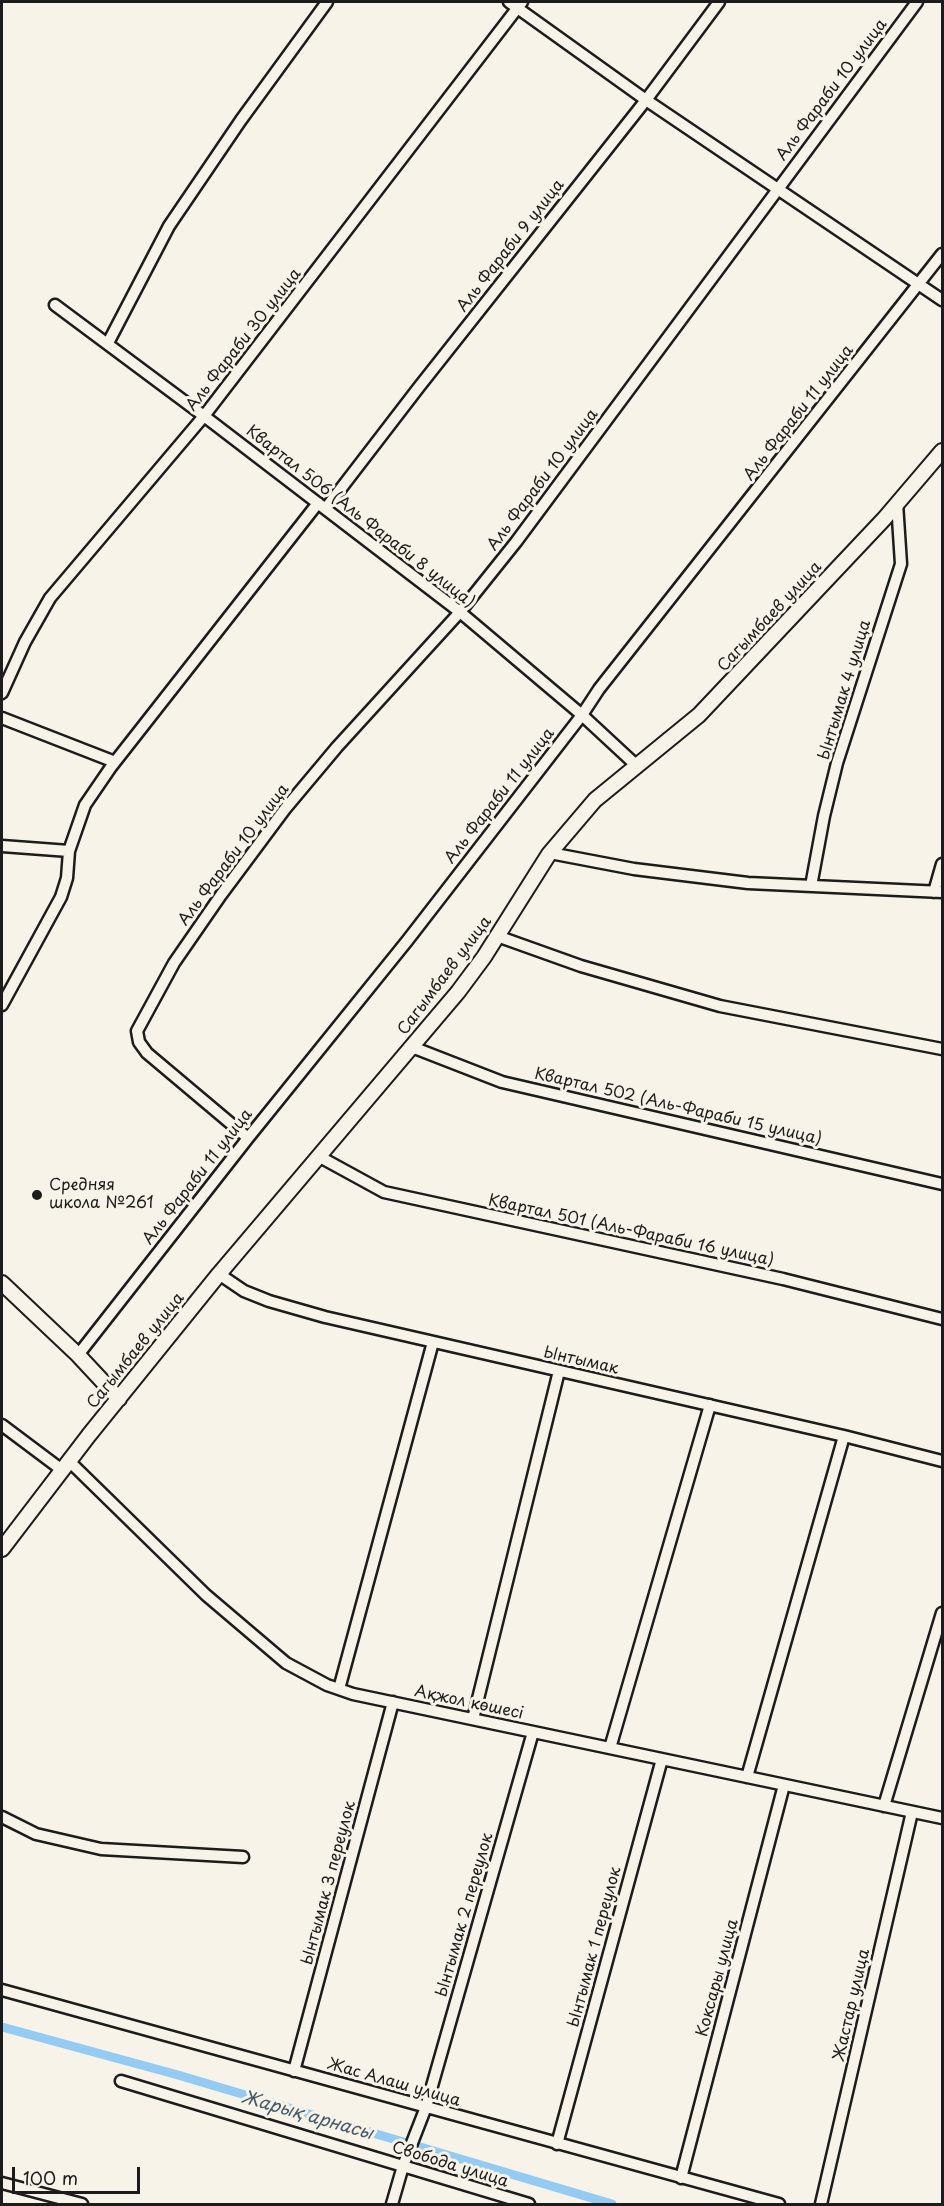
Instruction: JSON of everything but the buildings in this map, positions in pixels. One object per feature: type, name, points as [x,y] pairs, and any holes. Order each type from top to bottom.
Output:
[{"type":"street","points":[[108,343],[169,226],[241,120],[327,2]]},
{"type":"street","name":"Аль Фараби 9 улица","points":[[2,1005],[62,897],[67,878],[69,851],[85,805],[115,762],[419,387],[646,100],[719,2]]},
{"type":"street","name":"Аль Фараби 10 улица","points":[[248,1138],[147,1053],[139,1042],[137,1031],[174,963],[285,809],[337,747],[460,612],[516,542],[917,2]]},
{"type":"street","points":[[516,4],[646,100],[942,300]]},
{"type":"street","name":"Аль Фараби 30 улица","points":[[2,693],[25,642],[50,598],[204,416],[516,4]]},
{"type":"street","name":"Аль Фараби 11 улица","points":[[78,1355],[248,1138],[407,941],[582,715],[599,689],[942,254]]},
{"type":"street","name":"Квартал 506 (Аль Фараби 8 улица)","points":[[55,305],[322,505],[460,612],[582,715],[637,766]]},
{"type":"street","name":"Сагымбаев улица","points":[[2,1549],[219,1274],[458,992],[550,853],[595,800],[699,715],[884,519],[942,451]]},
{"type":"street","name":"Ынтымак 4 улица","points":[[811,886],[824,816],[837,764],[900,564],[897,503]]},
{"type":"street","points":[[2,718],[115,762]]},
{"type":"street","points":[[2,846],[69,851]]},
{"type":"street","points":[[550,853],[634,869],[748,883],[938,892],[942,864]]},
{"type":"street","points":[[497,936],[581,966],[720,1006],[942,1048]]},
{"type":"street","name":"Квартал 502 (Аль-Фараби 15 улица)","points":[[412,1047],[502,1082],[942,1184]]},
{"type":"street","name":"Квартал 501 (Аль-Фараби 16 улица)","points":[[320,1157],[384,1192],[783,1279],[942,1319]]},
{"type":"street","name":"Ынтымак","points":[[219,1274],[244,1291],[269,1301],[325,1317],[844,1436],[942,1461]]},
{"type":"street","points":[[2,1283],[78,1355],[119,1399]]},
{"type":"street","points":[[339,1689],[433,1342]]},
{"type":"street","points":[[472,1719],[559,1371]]},
{"type":"street","points":[[610,1748],[710,1405]]},
{"type":"street","name":"Ақжол көшесі","points":[[2,1425],[66,1465],[206,1595],[286,1663],[327,1685],[393,1702],[942,1818]]},
{"type":"street","points":[[747,1777],[844,1436]]},
{"type":"street","points":[[884,1806],[942,1612]]},
{"type":"street","name":"Ынтымак 3 переулок","points":[[294,2071],[393,1702]]},
{"type":"street","name":"Ынтымак 2 переулок","points":[[392,2205],[403,2166],[426,2107],[533,1732]]},
{"type":"street","name":"Ынтымак 1 переулок","points":[[557,2144],[662,1759]]},
{"type":"street","name":"Коксары улица","points":[[681,2178],[784,1785]]},
{"type":"street","name":"Жастар улица","points":[[821,2205],[912,1812]]},
{"type":"street","points":[[2,1817],[36,1834],[101,1849],[243,1857]]},
{"type":"street","name":"Жас Алаш улица","points":[[2,1990],[779,2205]]},
{"type":"street","name":"Свобода улица","points":[[121,2081],[529,2205]]},
{"type":"street","points":[[2,2182],[82,2205]]},
{"type":"waterway","name":"Жарық арнасы","points":[[2,2027],[178,2075],[612,2204]]},
{"type":"place","name":"Средняя школа №261","points":[[37,1195]]}]
